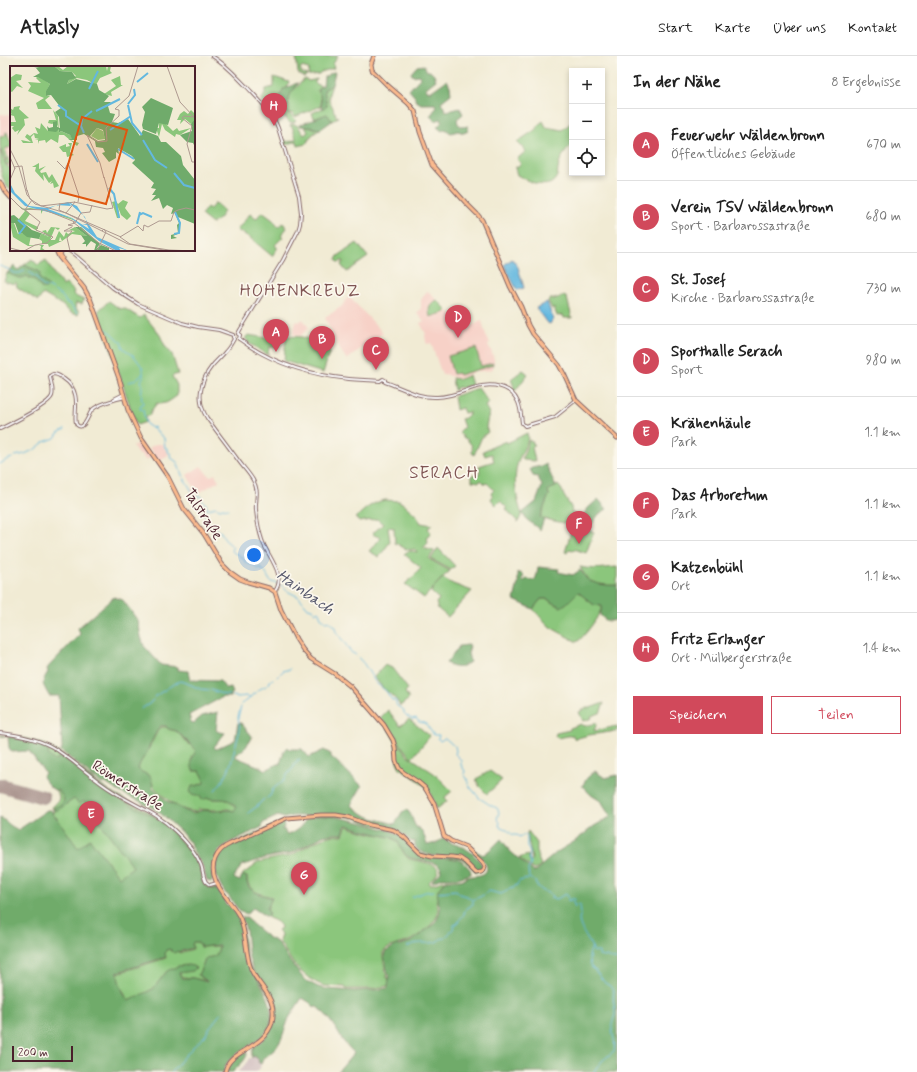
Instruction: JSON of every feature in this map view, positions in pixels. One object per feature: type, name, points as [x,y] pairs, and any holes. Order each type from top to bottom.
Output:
[{"type":"main road","points":[[374,57],[371,64],[372,70],[409,104],[415,113],[431,164],[482,220],[510,286],[531,330],[561,367],[576,400],[617,438]]},
{"type":"main road","points":[[0,182],[10,197]]},
{"type":"main road","name":"Talstraße","points":[[59,251],[59,257],[71,274],[84,288],[96,314],[135,425],[145,444],[171,481],[182,505],[204,534],[224,566],[232,574],[240,579],[275,592]]},
{"type":"main road","points":[[225,1072],[227,1064],[232,1058],[264,1037],[270,1028],[273,1016],[273,1006],[270,998],[256,978],[250,966],[244,930],[237,913],[217,883],[214,872],[214,863],[219,852],[227,845],[292,817],[324,815],[343,816],[392,830],[404,836],[416,849],[422,853],[434,856],[456,858],[465,862],[475,873],[482,872],[485,867],[483,862],[465,847],[444,836],[434,803],[424,788],[418,782],[402,772],[398,767],[394,743],[388,731],[350,686],[335,674],[311,659],[303,650],[282,611],[275,592]]},
{"type":"street","points":[[212,56],[232,71],[266,108],[276,124],[299,199],[301,218],[299,230],[296,236],[276,273],[238,334],[240,336],[239,339]]},
{"type":"street","points":[[70,251],[113,288],[138,304],[182,323],[196,327],[219,330],[233,335],[235,333],[238,334]]},
{"type":"street","points":[[233,335],[234,339]]},
{"type":"street","points":[[234,339],[239,339],[267,357],[307,371],[345,379],[380,381],[382,383],[385,382],[414,394],[425,396],[435,397],[451,395],[482,386],[499,386],[509,391],[517,400],[522,423],[525,426],[556,416],[576,400]]},
{"type":"street","points":[[234,339],[210,368],[202,383],[201,407],[207,418],[254,482],[257,493],[256,509],[261,537],[265,548],[274,563],[279,584],[275,592]]},
{"type":"street","points":[[0,429],[20,419],[49,400],[52,392],[50,376],[53,374],[57,374],[73,387],[76,405],[75,422],[78,426],[84,424],[94,408],[124,395]]},
{"type":"street","name":"Römerstraße","points":[[0,733],[21,736],[48,745],[64,755],[106,788],[158,816],[177,832],[193,852],[200,864],[206,883],[210,885],[217,883]]},
{"type":"shaded area","points":[[0,114],[10,115],[10,172],[4,170],[0,157]]},
{"type":"shaded area","points":[[427,291],[437,300],[430,305],[428,310],[430,317],[447,312],[451,313],[462,321],[473,325],[482,321],[486,336],[490,343],[488,345],[494,359],[493,368],[491,370],[474,372],[460,378],[449,376],[447,374],[442,375],[431,343],[427,344],[426,342],[426,334],[420,323],[424,321],[417,313],[421,308],[421,300]]},
{"type":"shaded area","points":[[348,297],[383,333],[347,360],[339,348],[325,318],[342,306]]},
{"type":"shaded area","points":[[303,319],[309,328],[300,336],[293,334],[296,322]]},
{"type":"shaded area","points":[[138,442],[141,442],[151,457],[146,461],[133,447]]},
{"type":"shaded area","points":[[156,444],[163,444],[169,455],[159,461],[149,448]]},
{"type":"shaded area","points":[[201,466],[208,475],[211,476],[215,474],[219,481],[195,495],[191,489],[194,487],[187,475]]},
{"type":"shaded area","points":[[254,1056],[261,1064],[261,1067],[256,1072],[238,1072],[249,1058]]},
{"type":"green space","points":[[296,56],[338,56],[333,64],[334,68],[319,74],[308,75],[309,69],[301,67],[300,69],[302,73],[307,75],[304,77],[298,73]]},
{"type":"green space","points":[[424,65],[427,71],[430,71],[434,75],[436,80],[426,88],[426,90],[430,92],[447,80],[450,86],[451,94],[441,102],[446,111],[460,108],[463,114],[457,119],[458,124],[463,127],[468,126],[468,131],[464,133],[458,131],[451,133],[445,129],[442,131],[437,127],[442,122],[441,119],[435,121],[430,116],[436,108],[435,104],[421,104],[415,100],[415,97],[409,90],[420,78],[419,75],[413,76],[411,73],[417,66]]},
{"type":"green space","points":[[335,72],[332,85],[324,90],[327,106],[322,109],[320,94],[317,91],[320,86],[323,86],[324,77]]},
{"type":"green space","points":[[274,77],[289,82],[287,88],[283,89],[288,106],[290,94],[302,81],[305,79],[309,81],[317,79],[314,82],[320,86],[317,91],[320,93],[321,106],[295,117],[292,113],[289,114],[285,109],[284,110],[287,113],[296,120],[295,122],[290,123],[286,119],[287,118],[282,117],[275,119],[261,100],[266,89],[274,87]]},
{"type":"green space","points":[[298,83],[290,95],[288,106],[285,109],[279,99],[283,89]]},
{"type":"green space","points":[[332,85],[329,93],[329,99],[334,112],[336,113],[335,115],[338,117],[332,121],[327,114],[314,119],[312,113],[327,106],[324,90]]},
{"type":"green space","points":[[327,114],[332,121],[321,129],[300,126],[300,125]]},
{"type":"green space","points":[[543,121],[546,127],[562,130],[569,124],[569,148],[560,160],[557,176],[554,181],[544,185],[527,180],[517,175],[515,168],[521,164],[517,159],[526,151],[517,142],[538,128],[537,126]]},
{"type":"green space","points":[[294,124],[298,126],[304,135],[308,132],[305,127],[320,129],[312,135],[306,144],[298,146],[297,141],[285,145],[284,141],[286,140],[288,142],[296,139],[292,126],[290,126]]},
{"type":"green space","points":[[7,132],[10,140],[10,147],[5,149],[10,164],[9,165],[6,164],[5,160],[7,159],[4,158],[0,147],[0,137],[6,135],[5,133]]},
{"type":"green space","points":[[0,150],[6,165],[10,168],[10,189],[5,183],[1,167]]},
{"type":"green space","points":[[215,203],[224,211],[219,219],[212,224],[201,215],[207,207],[210,209]]},
{"type":"green space","points":[[262,212],[273,220],[278,227],[283,223],[287,228],[281,235],[283,237],[275,245],[277,249],[272,256],[249,237],[237,230],[250,214],[256,219]]},
{"type":"green space","points":[[357,243],[368,257],[347,272],[341,265],[344,261],[339,263],[336,260],[338,256]]},
{"type":"green space","points":[[32,259],[38,265],[46,260],[63,286],[66,284],[74,291],[73,293],[77,297],[84,300],[82,304],[76,303],[75,307],[79,312],[78,315],[71,313],[62,305],[43,294],[38,301],[17,287],[16,282],[14,284],[4,281],[7,273],[20,278],[27,276],[34,279],[42,289],[39,278],[40,272],[24,265]]},
{"type":"green space","points":[[24,265],[40,272],[39,278],[49,286],[42,289],[34,279],[30,279],[27,276],[22,278],[17,277],[7,273],[14,266],[18,270]]},
{"type":"green space","points":[[564,296],[567,298],[572,318],[564,318],[563,315],[557,316],[554,308],[552,309],[548,301],[550,299]]},
{"type":"green space","points":[[437,300],[446,309],[446,312],[430,317],[430,307]]},
{"type":"green space","points":[[109,301],[120,309],[124,308],[140,318],[144,315],[160,335],[165,346],[172,354],[178,374],[172,376],[177,385],[177,396],[166,403],[157,403],[150,415],[145,417],[146,422],[137,425],[98,311]]},
{"type":"green space","points":[[248,335],[279,340],[278,348],[269,347],[268,355],[247,342],[248,341],[245,338]]},
{"type":"green space","points":[[286,336],[302,337],[325,344],[330,351],[323,373],[284,361]]},
{"type":"green space","points":[[476,348],[481,366],[493,363],[493,365],[459,375],[458,373],[453,374],[448,356]]},
{"type":"green space","points":[[523,370],[528,374],[515,391],[513,391],[511,389],[514,387],[511,379]]},
{"type":"green space","points":[[469,375],[472,385],[456,388],[456,390],[454,390],[452,378],[460,379]]},
{"type":"green space","points":[[478,388],[489,403],[485,406],[489,413],[486,427],[488,432],[482,437],[474,455],[471,451],[473,449],[471,447],[472,446],[459,432],[464,427],[461,419],[465,418],[469,412],[464,413],[462,408],[456,410],[454,396]]},
{"type":"green space","points":[[527,433],[527,442],[520,456],[515,476],[516,493],[522,514],[518,522],[500,501],[496,505],[491,499],[493,496],[491,493],[494,490],[487,483],[485,484],[481,480],[480,482],[472,481],[472,475],[480,474],[479,466],[494,461],[492,454],[485,456],[483,451],[506,441],[507,443]]},
{"type":"green space","points":[[529,440],[533,442],[534,446],[532,447],[535,461],[522,459]]},
{"type":"green space","points":[[546,464],[556,487],[548,490],[549,495],[540,517],[544,519],[540,530],[526,519],[522,513],[536,502],[542,486],[538,477],[533,476],[530,469]]},
{"type":"green space","points":[[558,485],[571,507],[572,513],[582,515],[575,526],[594,532],[586,553],[574,549],[569,549],[567,553],[565,552],[573,525],[540,518],[549,495],[548,490]]},
{"type":"green space","points":[[598,499],[607,509],[599,514],[592,524],[578,523],[587,509]]},
{"type":"green space","points":[[385,500],[400,501],[400,503],[401,502],[415,514],[421,523],[432,525],[428,528],[431,533],[427,536],[428,543],[423,548],[434,551],[429,559],[450,571],[442,578],[434,587],[443,578],[453,584],[472,591],[448,617],[438,609],[436,603],[439,599],[431,592],[433,588],[424,598],[405,584],[421,568],[404,554],[409,551],[417,551],[414,549],[407,549],[395,543],[394,528],[388,527],[390,542],[379,557],[369,551],[381,538],[372,534],[383,524],[377,519],[359,522],[356,518],[369,507]]},
{"type":"green space","points":[[438,548],[455,566],[451,570],[431,559]]},
{"type":"green space","points":[[538,567],[559,569],[558,572],[573,575],[580,570],[588,580],[592,582],[605,585],[617,585],[617,619],[608,621],[604,619],[600,615],[602,606],[594,605],[578,592],[561,607],[547,599],[541,599],[533,609],[514,600],[518,583],[518,572],[524,575],[522,580],[524,581],[528,578],[530,580],[535,580]]},
{"type":"green space","points":[[580,567],[594,569],[617,567],[617,585],[603,585],[592,582],[587,578]]},
{"type":"green space","points":[[578,592],[594,605],[602,606],[591,626],[584,636],[577,642],[550,627],[533,609],[541,599],[547,599],[559,606],[572,598]]},
{"type":"green space","points":[[114,597],[123,600],[138,621],[144,646],[161,665],[178,667],[178,670],[188,671],[190,680],[220,681],[226,689],[231,688],[233,693],[231,694],[231,697],[223,697],[189,715],[191,722],[194,723],[202,716],[218,712],[216,730],[225,733],[214,747],[216,749],[235,740],[238,723],[241,723],[252,736],[246,747],[236,755],[236,757],[266,770],[280,764],[284,751],[287,747],[289,749],[302,749],[309,757],[324,750],[331,754],[331,757],[362,786],[351,805],[363,814],[372,818],[395,824],[402,812],[407,810],[417,828],[423,832],[427,845],[436,843],[444,838],[465,848],[477,858],[482,864],[482,870],[477,872],[475,871],[467,862],[461,859],[432,855],[419,851],[415,847],[415,841],[411,842],[396,830],[365,822],[356,817],[292,816],[284,818],[278,816],[263,823],[262,827],[229,843],[219,850],[212,870],[213,880],[211,882],[207,881],[202,865],[191,847],[190,842],[166,818],[155,809],[121,793],[105,783],[102,784],[61,751],[59,696],[49,696],[43,682],[49,666],[80,634],[78,628]],"holes":[[[160,726],[166,726],[168,729],[177,731],[196,750],[192,760],[192,768],[193,771],[200,771],[203,776],[204,783],[192,786],[189,792],[200,796],[202,800],[208,798],[230,801],[236,808],[234,811],[203,810],[193,813],[186,811],[167,801],[152,787],[153,785],[150,776],[138,769]]]},
{"type":"green space","points":[[459,646],[470,646],[468,653],[470,662],[464,666],[458,667],[453,667],[446,663]]},
{"type":"green space","points":[[385,665],[392,668],[408,689],[405,692],[409,699],[400,706],[397,700],[382,687],[374,677]]},
{"type":"green space","points":[[604,703],[600,713],[583,721],[579,712],[586,708]]},
{"type":"green space","points":[[388,710],[400,726],[409,719],[430,736],[412,758],[403,748],[394,732],[380,718]]},
{"type":"green space","points":[[597,723],[594,731],[617,726],[617,731],[574,739],[573,735],[558,738],[555,736],[556,733],[570,730],[570,728],[581,724],[583,726]]},
{"type":"green space","points":[[386,725],[407,755],[435,774],[452,791],[445,797],[447,801],[437,809],[426,787],[400,768],[397,762],[395,741]]},
{"type":"green space","points":[[162,727],[176,731],[196,751],[192,758],[193,771],[200,771],[203,776],[204,783],[193,787],[189,792],[191,794],[212,799],[223,799],[230,801],[236,808],[234,811],[228,809],[198,809],[198,811],[185,810],[173,804],[162,795],[153,786],[151,779],[138,769],[159,728]]},
{"type":"green space","points":[[0,735],[25,738],[50,747],[65,756],[106,789],[158,817],[186,844],[193,853],[199,865],[177,836],[166,825],[105,790],[61,756],[55,761],[49,757],[48,753],[50,749],[13,737]]},
{"type":"green space","points":[[8,737],[32,742],[50,749],[48,753],[49,756],[55,761],[61,756],[105,790],[125,802],[154,816],[166,825],[199,865],[202,882],[206,887],[219,891],[226,901],[225,904],[232,907],[240,921],[248,964],[268,998],[271,1019],[265,1033],[231,1059],[226,1065],[224,1072],[0,1072],[0,818],[18,830],[47,810],[50,810],[53,812],[52,814],[57,818],[78,848],[90,839],[119,877],[133,867],[84,801],[79,804],[74,799],[58,810],[54,811],[53,810],[55,807],[64,801],[58,790],[56,791],[50,787],[42,777],[45,773],[29,751],[12,752],[9,748]],"holes":[[[193,942],[197,942],[201,947],[219,945],[215,956],[206,958],[198,975],[207,982],[193,978],[182,978],[179,973],[193,971],[196,968],[188,965],[178,966],[167,971],[153,989],[128,1001],[120,984],[118,972],[166,957],[166,950],[170,949],[174,953],[193,948]]]},
{"type":"green space","points":[[490,771],[502,780],[487,794],[479,786],[476,779]]},
{"type":"green space","points":[[595,771],[605,778],[617,775],[617,1072],[338,1072],[354,1053],[343,1041],[326,1015],[317,1007],[313,1006],[302,998],[289,1018],[281,1040],[276,1048],[264,1057],[261,1064],[254,1056],[252,1058],[254,1047],[265,1038],[268,1032],[272,1021],[274,1007],[271,998],[254,972],[250,963],[246,931],[242,917],[247,917],[251,923],[267,937],[277,942],[305,980],[318,987],[354,991],[388,988],[389,979],[384,956],[385,952],[397,945],[412,941],[435,923],[440,910],[440,906],[437,901],[438,889],[446,882],[446,880],[466,879],[466,877],[481,875],[486,871],[486,865],[473,851],[474,850],[483,855],[501,839],[511,852],[534,872],[557,852],[575,841],[594,826],[610,817],[602,802],[591,795],[582,786],[587,778]]},
{"type":"green space","points":[[83,785],[140,864],[111,885],[64,860],[52,815],[56,807],[53,810],[52,807],[59,798],[56,791],[58,789],[64,801]]},
{"type":"green space","points":[[321,816],[348,819],[392,831],[404,838],[421,854],[438,858],[460,860],[469,868],[471,874],[458,878],[442,878],[432,882],[441,871],[440,867],[432,863],[408,857],[398,842],[393,838],[347,825],[345,826],[343,834],[323,836],[292,853],[265,858],[242,865],[234,878],[240,881],[242,875],[247,877],[247,882],[251,889],[259,894],[272,898],[267,909],[269,913],[267,917],[253,908],[247,914],[240,912],[219,882],[216,863],[222,851],[228,846],[282,822],[284,827],[281,830],[284,829],[287,835],[303,824],[307,818]]},
{"type":"green space","points":[[347,826],[360,831],[392,838],[398,842],[405,855],[410,859],[431,864],[437,868],[437,873],[429,882],[430,884],[445,882],[438,889],[436,902],[438,914],[427,929],[408,942],[389,947],[383,952],[387,978],[389,978],[388,986],[371,989],[346,989],[345,987],[324,986],[305,975],[291,960],[279,941],[281,935],[278,930],[281,928],[279,924],[267,917],[269,913],[267,909],[272,897],[255,892],[249,886],[247,877],[242,875],[258,862],[292,855],[312,843],[329,836],[343,835]]},
{"type":"green space","points":[[528,831],[537,843],[537,855],[541,865],[534,870],[519,858],[528,855],[530,861],[532,860],[527,833]]},
{"type":"green space","points":[[199,865],[206,884],[217,888],[217,890],[206,887],[202,882]]},
{"type":"green space","points":[[193,942],[197,942],[201,947],[219,946],[215,957],[206,958],[198,975],[206,981],[182,977],[180,973],[167,971],[153,989],[128,1001],[118,978],[118,973],[166,958],[166,950],[170,949],[172,952],[178,951],[179,953],[193,949]]},
{"type":"green space","points":[[246,1052],[247,1056],[242,1063],[233,1072],[227,1072],[234,1059]]},
{"type":"water","points":[[512,259],[518,267],[524,288],[517,290],[504,265]]},
{"type":"water","points":[[547,302],[553,319],[550,324],[546,322],[536,308]]},
{"type":"waterway","name":"Hainbach","points":[[0,266],[10,270],[13,273],[20,273],[24,271],[30,272],[32,275],[36,276],[43,286],[51,288],[61,295],[66,303],[70,304],[77,313]]},
{"type":"waterway","name":"Hainbach","points":[[106,329],[121,342],[123,348],[134,356],[143,368],[143,377],[141,381],[141,398],[143,403],[140,409],[143,410],[146,424],[152,428],[154,427],[164,438],[165,448],[168,448],[168,452],[171,454],[170,457],[177,462],[182,475],[195,496],[201,496],[202,501],[206,504],[207,509],[204,512],[208,523],[214,525],[217,531],[221,532],[225,540],[233,547],[231,550],[243,558],[246,563],[254,565],[258,569],[262,569],[271,582],[280,584],[287,591],[299,597],[308,608],[312,609],[315,613],[318,611],[323,620],[326,622],[329,621],[336,627],[335,630],[352,653],[355,654],[364,664],[376,683],[386,691],[392,700],[396,701],[397,706],[404,710],[404,713],[407,716],[412,719],[416,718],[419,722],[425,723],[434,735],[439,735],[438,739],[440,741],[445,738],[453,745]]},
{"type":"waterway","points":[[128,382],[133,381],[143,374]]},
{"type":"waterway","points":[[15,456],[34,450],[44,442],[55,438],[58,433],[65,429]]},
{"type":"waterway","points":[[0,464],[12,458]]},
{"type":"waterway","points":[[208,509],[216,507],[220,509],[228,509]]},
{"type":"waterway","points":[[277,677],[283,671],[290,669]]},
{"type":"waterway","points":[[269,684],[273,679]]},
{"type":"waterway","points":[[154,697],[180,681],[200,689],[209,690]]},
{"type":"waterway","points":[[241,704],[248,700],[258,690],[266,686]]},
{"type":"waterway","points":[[211,690],[225,695],[230,695]]},
{"type":"waterway","points":[[233,696],[247,696],[249,698]]},
{"type":"waterway","points":[[141,709],[153,700]]},
{"type":"waterway","points":[[233,755],[240,730],[238,717],[241,707]]},
{"type":"waterway","name":"Hainbach","points":[[455,746],[455,754],[461,760],[461,765],[465,771],[464,774],[468,780],[468,784],[479,798],[497,808],[499,812],[497,819],[500,822],[499,826],[519,837],[527,835],[527,846],[530,853],[529,857],[531,864],[528,870],[529,878]]},
{"type":"waterway","points":[[215,790],[226,774],[233,756]]},
{"type":"waterway","points":[[267,798],[270,796],[273,789],[285,779],[300,759]]},
{"type":"waterway","points":[[248,813],[264,799]]},
{"type":"waterway","points":[[529,878],[535,881],[536,885],[543,891],[551,894],[552,896],[550,898],[557,899],[565,894],[568,896],[569,901],[571,899],[575,899],[572,902],[575,905],[574,907],[578,904],[580,905],[580,924],[594,952],[599,952],[599,956],[607,956],[617,959]]},
{"type":"waterway","points":[[407,947],[418,943],[432,943],[445,938],[453,929],[454,925],[458,923],[465,910],[473,904],[473,899],[489,891],[501,894],[511,887],[514,888],[519,881],[528,879]]},
{"type":"waterway","points":[[438,892],[456,890],[460,894],[467,896],[472,900]]},
{"type":"waterway","points":[[412,897],[425,892],[434,891]]},
{"type":"waterway","points":[[592,947],[589,957],[591,967],[614,992],[613,1000],[615,1014],[612,1023],[615,1043],[614,1051],[602,1061],[594,1072]]},
{"type":"waterway","points":[[171,1072],[205,1036],[221,1013]]},
{"type":"runway","points":[[0,785],[43,797]]},
{"type":"place","name":"Fritz Erlanger","points":[[274,126]]},
{"type":"place","name":"Sporthalle Serach","points":[[458,338]]},
{"type":"place","name":"Feuerwehr Wäldenbronn","points":[[276,352]]},
{"type":"place","name":"Verein TSV Wäldenbronn","points":[[322,359]]},
{"type":"place","name":"St. Josef","points":[[376,370]]},
{"type":"place","name":"Das Arboretum","points":[[579,544]]},
{"type":"place","name":"Krähenhäule","points":[[91,834]]},
{"type":"place","name":"Katzenbühl","points":[[304,895]]},
{"type":"district","name":"HOHENKREUZ","points":[[300,290]]},
{"type":"district","name":"SERACH","points":[[444,472]]}]
